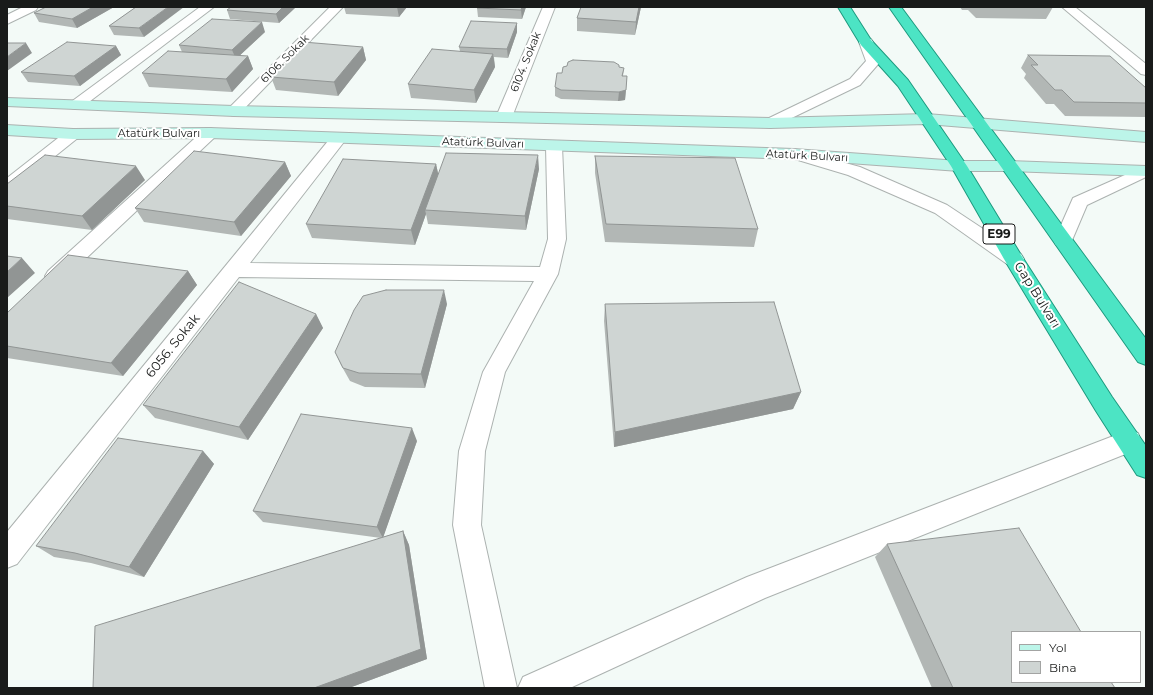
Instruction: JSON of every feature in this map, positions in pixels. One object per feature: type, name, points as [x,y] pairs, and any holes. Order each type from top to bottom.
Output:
[{"type":"highway","name":"Gap Bulvarı","points":[[844,7],[866,42],[902,84],[959,166],[1014,259],[1146,467]]},
{"type":"highway","points":[[895,7],[1146,356]]},
{"type":"main road","name":"Atatürk Bulvarı","points":[[7,102],[234,111],[770,123],[927,119],[981,125],[1146,137]]},
{"type":"main road","name":"Atatürk Bulvarı","points":[[7,130],[73,134],[210,134],[794,154],[959,166],[1009,166],[1145,172]]},
{"type":"street","points":[[7,20],[32,7]]},
{"type":"street","points":[[76,105],[208,7]]},
{"type":"street","name":"6106. Sokak","points":[[234,111],[338,7]]},
{"type":"street","name":"6104. Sokak","points":[[504,117],[548,7]]},
{"type":"street","points":[[1068,7],[1146,71]]},
{"type":"street","points":[[770,123],[855,82],[873,62],[866,42]]},
{"type":"street","points":[[7,186],[73,134]]},
{"type":"street","points":[[44,286],[210,134]]},
{"type":"street","name":"6056. Sokak","points":[[7,554],[339,138]]},
{"type":"street","points":[[501,688],[467,525],[472,451],[494,372],[548,274],[557,239],[554,146]]},
{"type":"street","points":[[794,154],[854,171],[941,209],[1014,259]]},
{"type":"street","points":[[1063,241],[1079,202],[1145,172]]},
{"type":"street","points":[[234,270],[548,274]]},
{"type":"street","points":[[534,688],[758,587],[1129,442]]},
{"type":"building","points":[[46,7],[93,7],[72,19],[34,13]]},
{"type":"building","points":[[136,7],[168,7],[139,28],[109,26]]},
{"type":"building","points":[[231,7],[283,7],[276,14],[227,10]]},
{"type":"building","points":[[522,7],[521,10],[477,8]]},
{"type":"building","points":[[581,7],[639,7],[636,22],[577,18]]},
{"type":"building","points":[[212,19],[262,22],[232,50],[179,45]]},
{"type":"building","points":[[471,21],[517,23],[507,49],[459,47]]},
{"type":"building","points":[[67,42],[116,46],[74,76],[21,72]]},
{"type":"building","points":[[303,42],[363,47],[334,82],[271,77]]},
{"type":"building","points":[[7,43],[26,43],[7,57]]},
{"type":"building","points":[[432,49],[493,54],[474,90],[408,84]]},
{"type":"building","points":[[168,51],[248,56],[226,79],[142,73]]},
{"type":"building","points":[[1028,55],[1110,56],[1146,88],[1146,103],[1074,102],[1062,90],[1055,90],[1031,65],[1038,65]]},
{"type":"building","points":[[573,60],[614,62],[619,65],[619,67],[624,68],[622,76],[627,76],[626,90],[619,92],[561,90],[555,87],[557,73],[562,73],[563,67],[567,66],[568,62]]},
{"type":"building","points":[[194,151],[285,162],[234,222],[135,208]]},
{"type":"building","points":[[446,153],[538,155],[525,216],[425,210]]},
{"type":"building","points":[[45,155],[136,166],[82,216],[7,206],[7,184]]},
{"type":"building","points":[[595,156],[735,158],[758,229],[606,224]]},
{"type":"building","points":[[343,159],[436,164],[411,230],[306,224]]},
{"type":"building","points":[[68,255],[188,271],[111,363],[7,346],[7,313]]},
{"type":"building","points":[[7,256],[22,258],[7,272]]},
{"type":"building","points":[[239,282],[316,314],[239,427],[143,405]]},
{"type":"building","points":[[386,290],[444,290],[421,374],[359,373],[343,368],[335,352],[354,310],[363,296]]},
{"type":"building","points":[[774,302],[801,392],[615,432],[605,304]]},
{"type":"building","points":[[301,414],[412,428],[377,527],[253,511]]},
{"type":"building","points":[[118,438],[203,451],[129,567],[75,553],[36,546]]},
{"type":"building","points":[[1019,528],[1080,631],[1011,631],[1011,683],[1112,683],[1115,688],[953,688],[887,544]]},
{"type":"building","points":[[403,531],[421,649],[314,688],[93,688],[95,626]]}]
